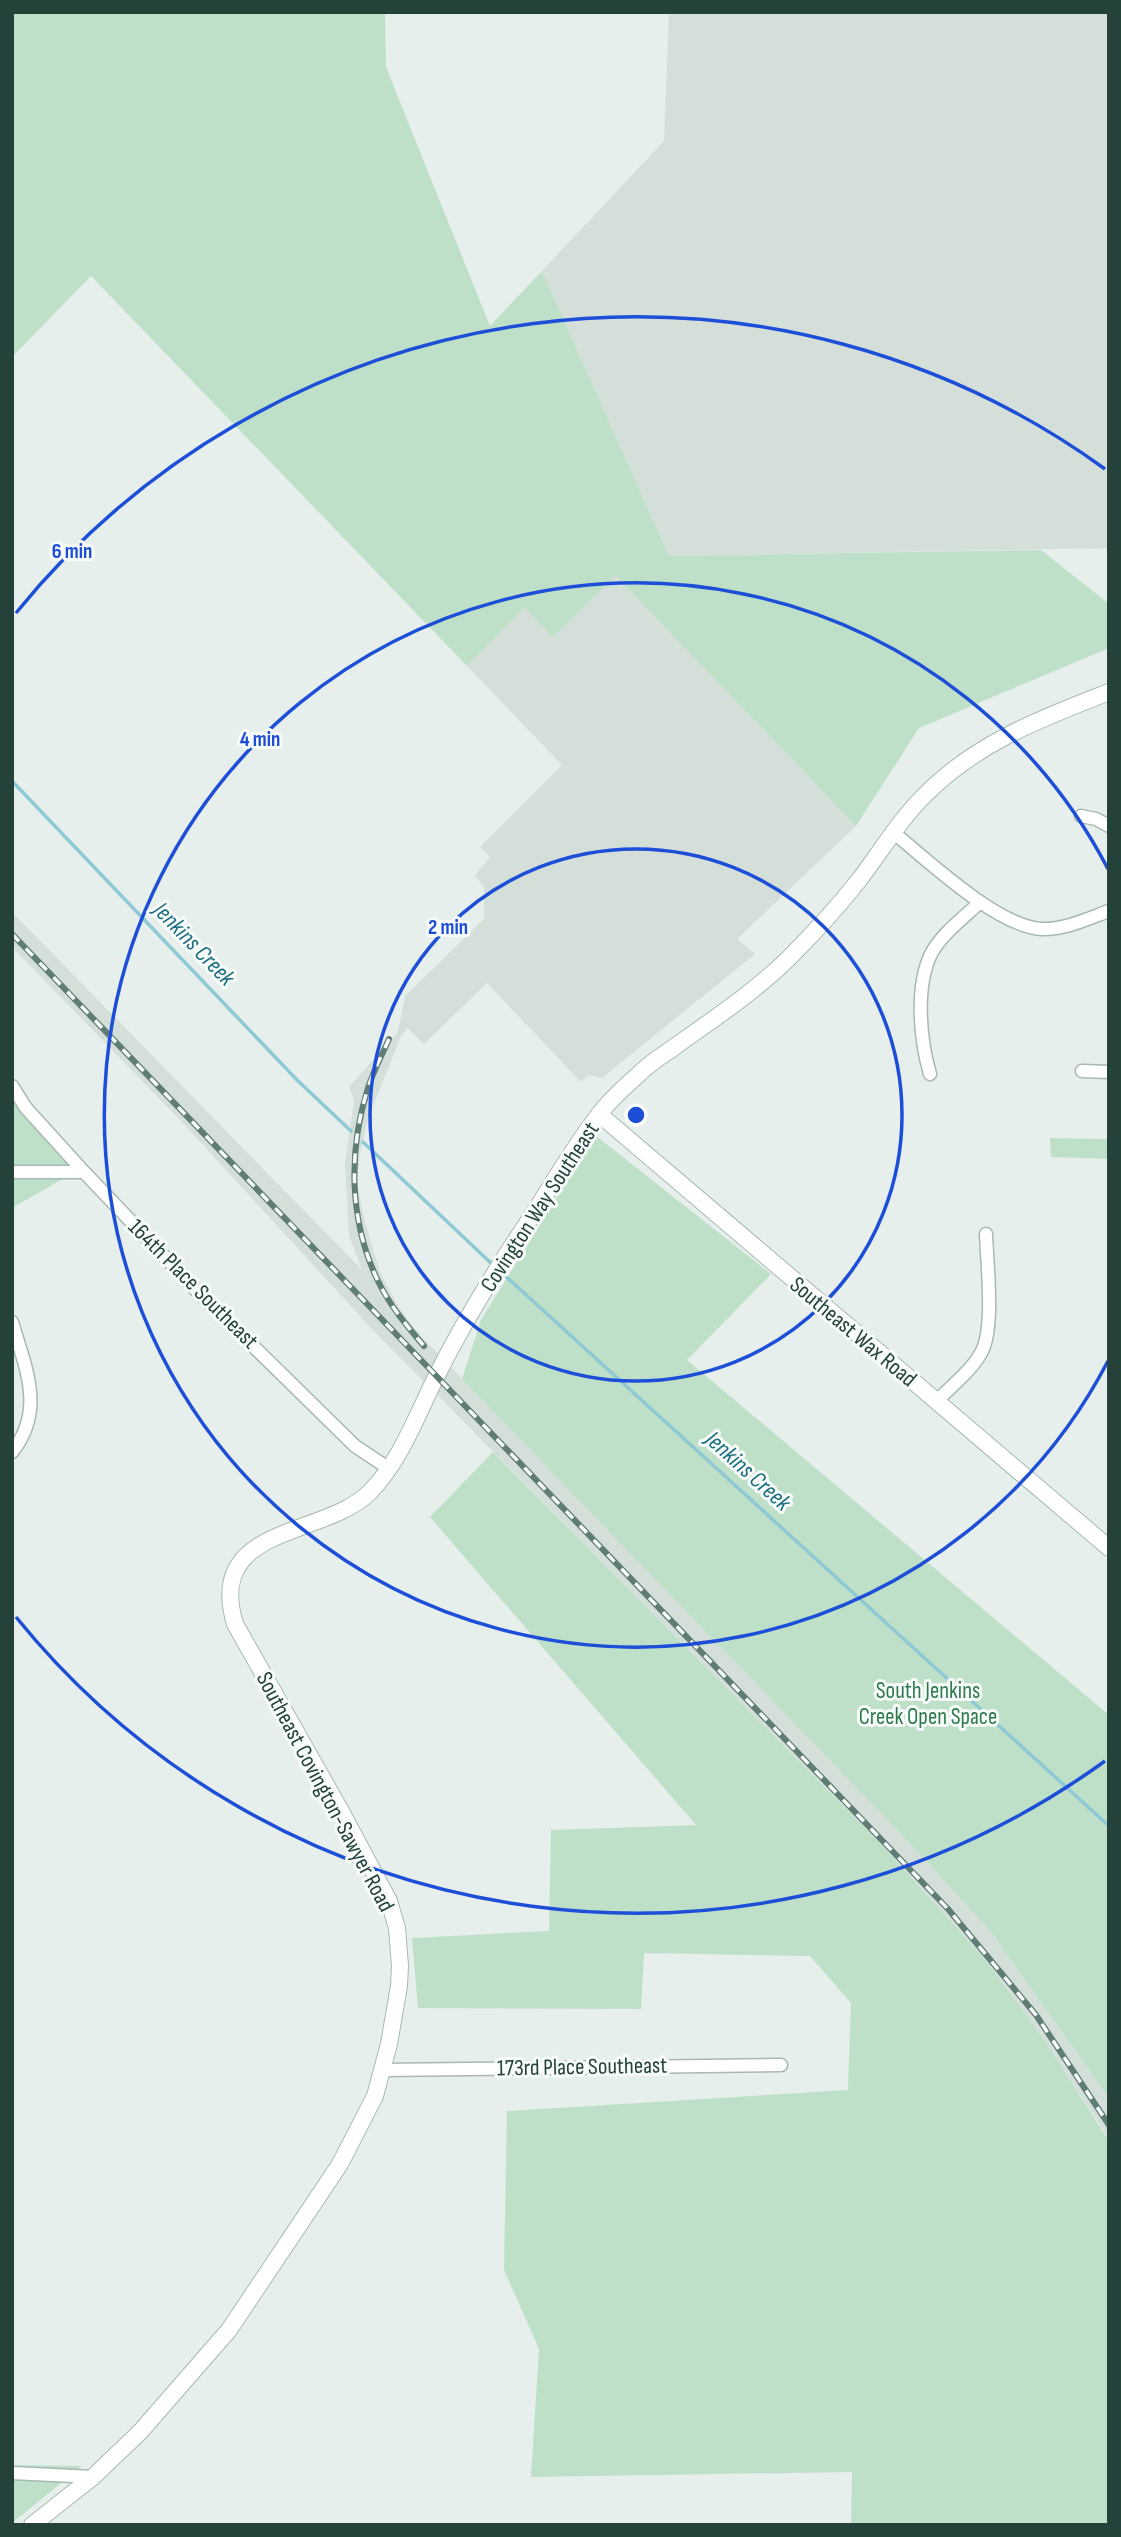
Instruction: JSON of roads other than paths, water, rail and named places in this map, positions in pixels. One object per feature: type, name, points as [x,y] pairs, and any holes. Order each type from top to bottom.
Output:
[{"type":"street","name":"Covington Way Southeast","points":[[230,1609],[232,1582],[243,1560],[277,1534],[354,1503],[369,1492],[388,1468],[494,1276],[599,1114],[642,1070],[762,984],[788,959],[859,880],[893,832],[929,790],[998,738],[1109,692]]},
{"type":"street","points":[[1081,816],[1096,819],[1109,826]]},
{"type":"street","points":[[893,832],[980,902],[1008,919],[1042,929],[1061,928],[1109,911]]},
{"type":"street","points":[[930,1074],[923,1053],[923,979],[931,954],[980,902]]},
{"type":"street","points":[[1082,1070],[1109,1072]]},
{"type":"street","name":"164th Place Southeast","points":[[12,1086],[26,1108],[198,1292],[355,1446],[388,1468]]},
{"type":"street","name":"Southeast Wax Road","points":[[599,1114],[1109,1548]]},
{"type":"street","points":[[13,1174],[84,1172]]},
{"type":"street","points":[[936,1402],[983,1349],[988,1321],[986,1234]]},
{"type":"street","points":[[12,1322],[32,1388],[26,1429],[12,1452]]},
{"type":"street","name":"Southeast Covington-Sawyer Road","points":[[32,2525],[93,2477],[140,2432],[229,2329],[340,2164],[363,2121],[383,2070],[399,1986],[399,1944],[391,1910],[380,1883],[240,1636],[230,1609]]},
{"type":"street","name":"173rd Place Southeast","points":[[383,2070],[782,2065]]},
{"type":"street","points":[[12,2473],[93,2477]]},
{"type":"waterway","name":"Jenkins Creek","points":[[12,781],[297,1080],[351,1131]]},
{"type":"waterway","name":"Jenkins Creek","points":[[363,1142],[494,1266]]},
{"type":"waterway","name":"Jenkins Creek","points":[[502,1273],[1109,1826]]},
{"type":"railway","points":[[12,934],[948,1909],[1036,2015],[1109,2125]]},
{"type":"railway","points":[[389,1039],[370,1082],[361,1112],[355,1161],[357,1210],[368,1258],[378,1281],[393,1307],[424,1346]]},
{"type":"park label","name":"South Jenkins Creek Open Space","points":[[928,1704]]}]
